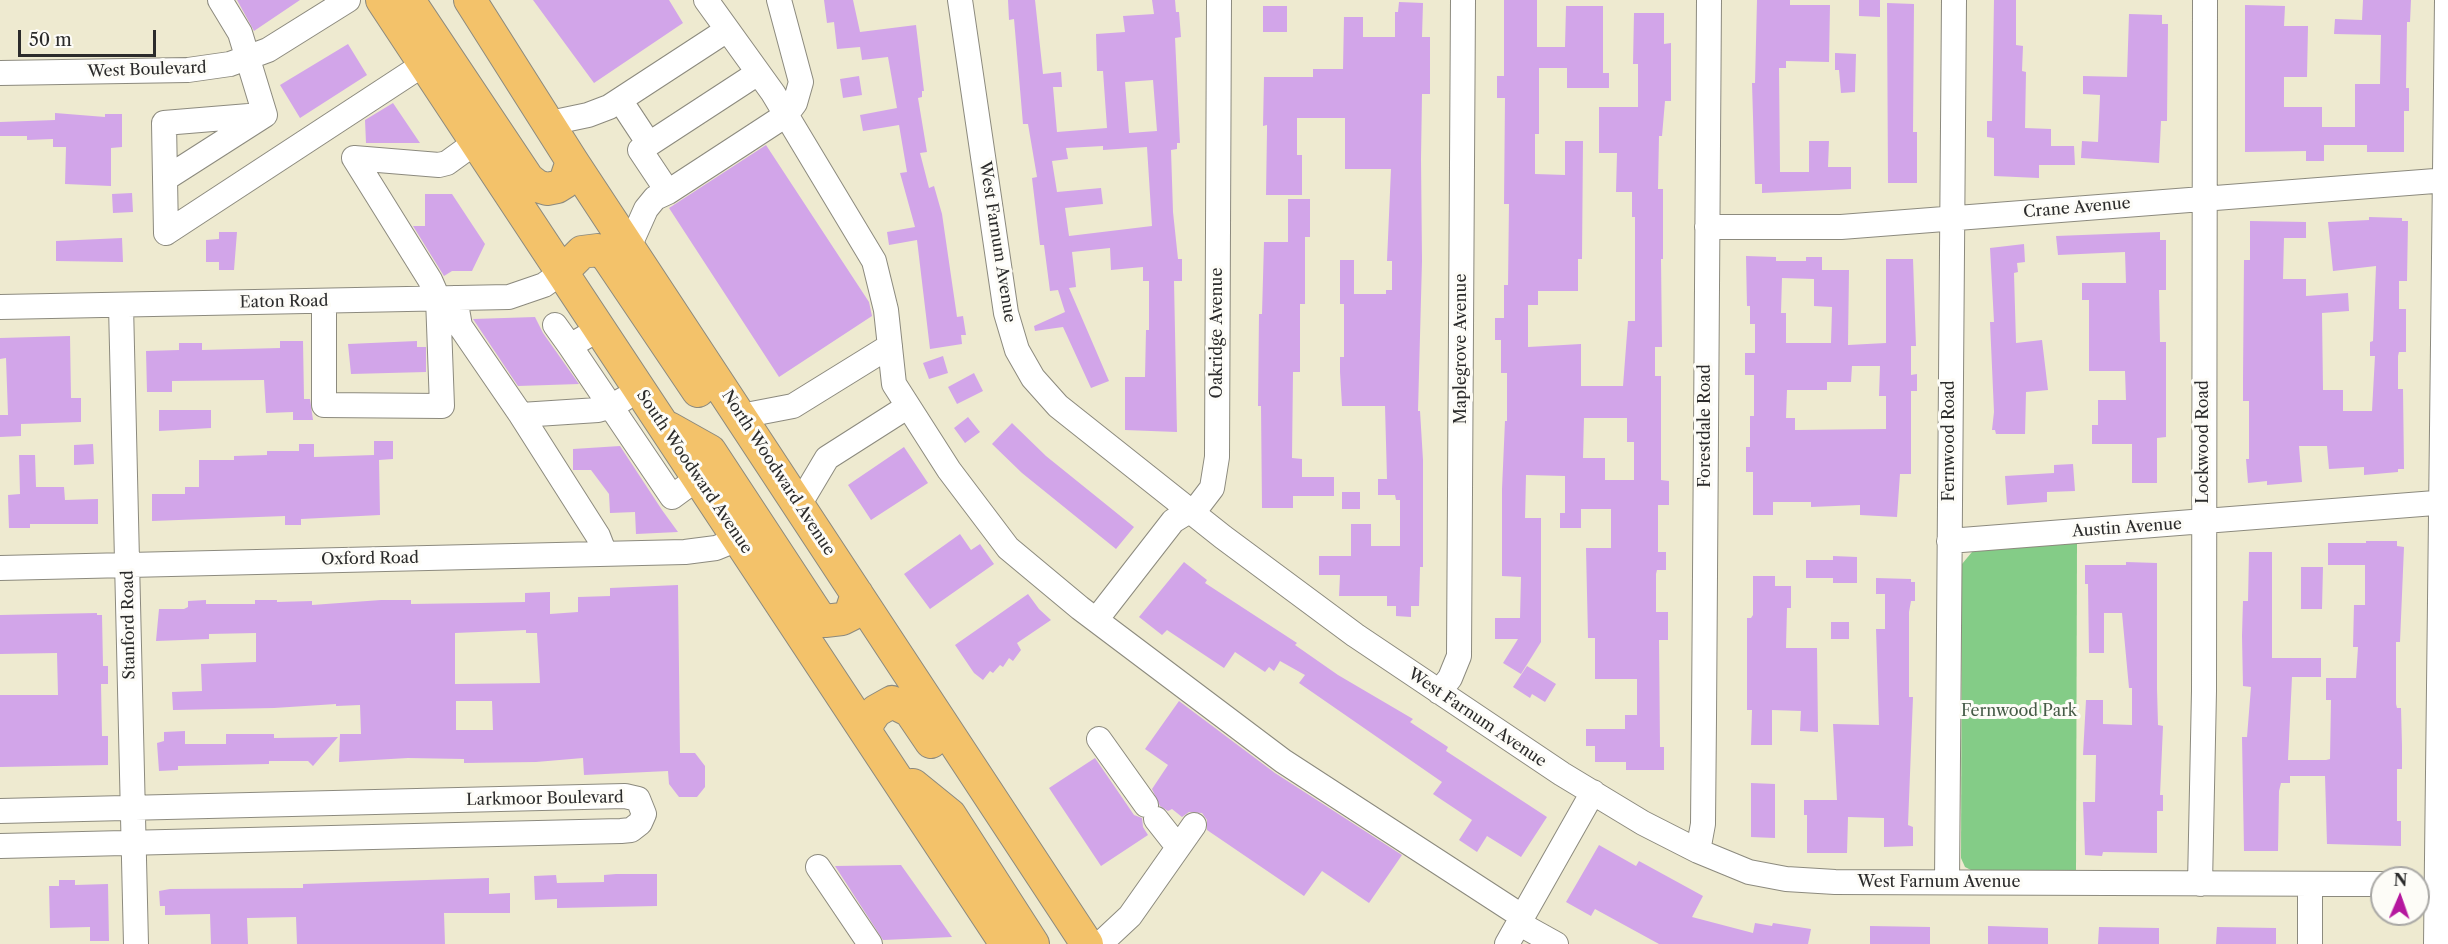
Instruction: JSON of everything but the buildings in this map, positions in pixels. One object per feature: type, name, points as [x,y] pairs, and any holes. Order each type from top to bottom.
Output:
[{"type":"main road","name":"South Woodward Avenue","points":[[382,0],[1006,944]]},
{"type":"main road","points":[[406,0],[414,8],[528,179],[537,186],[547,189],[557,187],[565,182],[572,161]]},
{"type":"main road","name":"North Woodward Avenue","points":[[470,0],[572,161],[1087,944]]},
{"type":"main road","points":[[562,272],[582,252],[598,250],[607,256],[728,435],[771,461]]},
{"type":"main road","points":[[663,425],[710,451],[817,614],[825,621],[842,619],[850,615],[857,594]]},
{"type":"main road","points":[[866,732],[869,721],[882,706],[892,702],[910,711],[1017,872],[1066,912]]},
{"type":"main road","points":[[887,764],[950,815],[1033,944]]},
{"type":"street","points":[[220,0],[240,33],[265,115]]},
{"type":"street","name":"West Boulevard","points":[[0,73],[214,68],[247,59],[268,50],[348,0]]},
{"type":"street","points":[[706,0],[786,115],[874,261],[886,310],[894,384],[949,470],[1008,548],[1096,620],[1283,760],[1556,944]]},
{"type":"street","points":[[629,247],[646,209],[655,198],[668,192],[786,115],[800,94],[801,82],[779,0]]},
{"type":"street","name":"West Farnum Avenue","points":[[960,0],[1006,313],[1017,350],[1033,378],[1058,406],[1354,635],[1593,792],[1643,823],[1698,850],[1749,872],[1786,879],[2370,884]]},
{"type":"street","name":"Oakridge Avenue","points":[[1096,620],[1173,521],[1206,499],[1212,488],[1217,457],[1219,0]]},
{"type":"street","name":"Maplegrove Avenue","points":[[1439,692],[1450,678],[1459,656],[1463,0]]},
{"type":"street","name":"Forestdale Road","points":[[1698,850],[1703,824],[1708,0]]},
{"type":"street","name":"Fernwood Road","points":[[1947,882],[1954,0]]},
{"type":"street","name":"Lockwood Road","points":[[2200,884],[2204,691],[2205,0]]},
{"type":"street","points":[[2436,944],[2434,883],[2444,502],[2447,0]]},
{"type":"street","points":[[550,123],[598,112],[727,30]]},
{"type":"street","points":[[265,115],[164,123],[166,233],[424,64]]},
{"type":"street","points":[[668,192],[640,150],[758,73]]},
{"type":"street","points":[[620,100],[649,144]]},
{"type":"street","points":[[165,179],[265,115]]},
{"type":"street","points":[[476,142],[447,164],[354,158],[430,280],[446,298],[460,326],[521,415],[598,536],[605,554]]},
{"type":"street","name":"Crane Avenue","points":[[1707,226],[1841,227],[2446,180]]},
{"type":"street","name":"Eaton Road","points":[[0,308],[516,296],[544,285],[562,272]]},
{"type":"street","points":[[324,301],[324,405],[442,406],[446,298]]},
{"type":"street","name":"Stanford Road","points":[[121,305],[136,944]]},
{"type":"street","points":[[555,325],[672,497],[698,478]]},
{"type":"street","points":[[570,346],[599,329]]},
{"type":"street","points":[[741,416],[793,406],[890,346]]},
{"type":"street","points":[[521,415],[598,410],[612,406],[639,389]]},
{"type":"street","points":[[798,505],[827,458],[907,407]]},
{"type":"street","name":"Austin Avenue","points":[[1949,542],[2444,502]]},
{"type":"street","name":"Oxford Road","points":[[0,568],[692,551],[716,548],[738,539]]},
{"type":"street","points":[[1100,739],[1162,827]]},
{"type":"street","points":[[1507,944],[1593,792]]},
{"type":"street","name":"Larkmoor Boulevard","points":[[0,811],[625,796],[638,799],[644,814],[640,823],[631,830],[621,831],[0,846]]},
{"type":"street","points":[[1162,827],[1194,825]]},
{"type":"street","points":[[1098,944],[1130,916],[1162,827]]},
{"type":"street","points":[[818,867],[870,944]]},
{"type":"street","points":[[2310,885],[2310,944]]},
{"type":"green space","name":"Fernwood Park","points":[[2077,543],[2076,871],[1971,870],[1965,867],[1961,858],[1962,564],[1972,552]]}]
